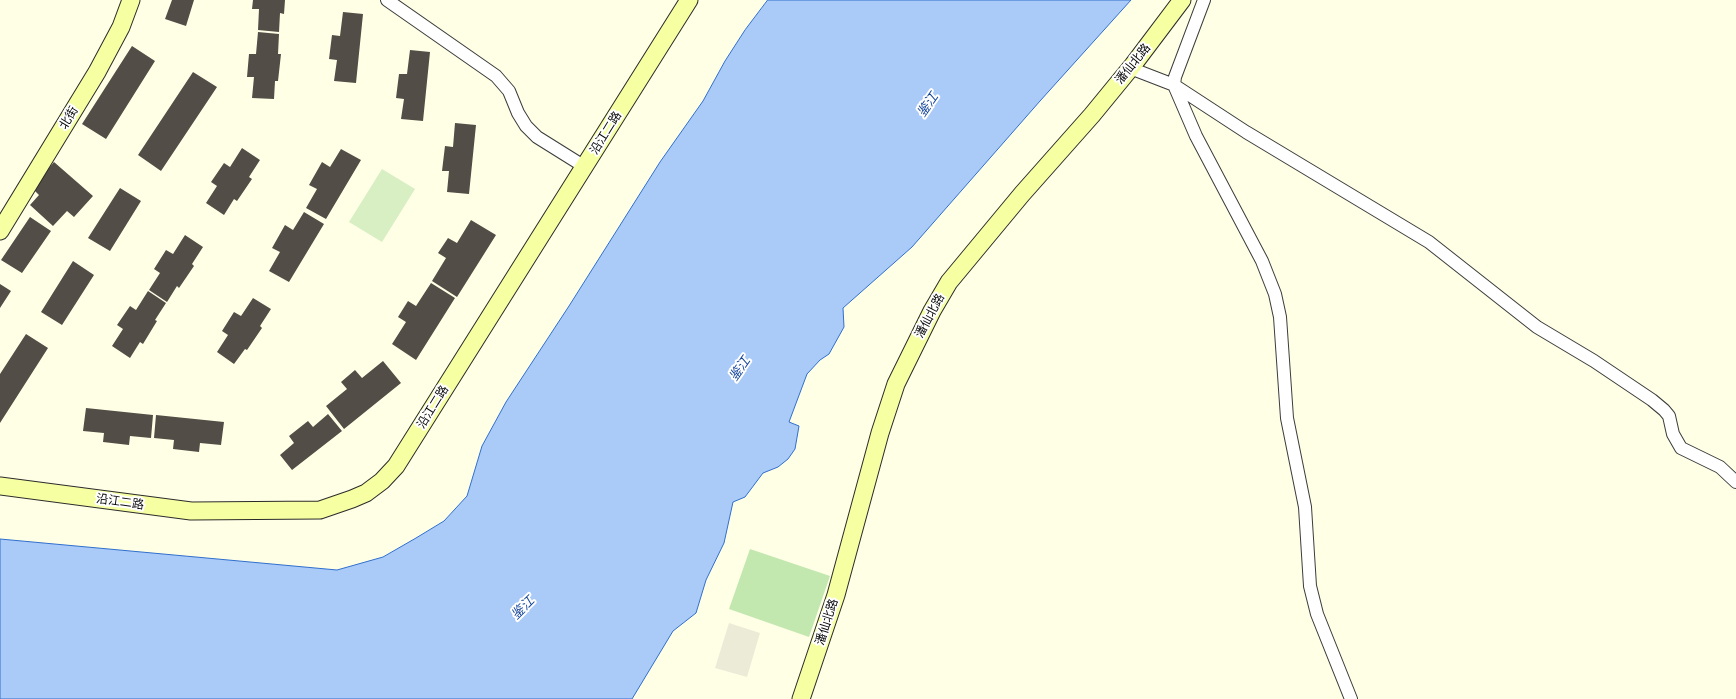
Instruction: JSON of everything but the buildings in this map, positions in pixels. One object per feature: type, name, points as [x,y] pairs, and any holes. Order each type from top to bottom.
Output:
[{"type":"street","name":"北街","points":[[0,231],[97,72],[121,27],[131,0]]},
{"type":"street","points":[[387,0],[496,76],[509,91],[518,113],[526,126],[537,137],[584,167]]},
{"type":"street","name":"沿江二路","points":[[0,486],[191,511],[320,510],[366,493],[382,481],[396,466],[689,0]]},
{"type":"street","name":"潘仙北路","points":[[801,699],[836,595],[880,433],[896,384],[932,311],[949,282],[1130,68],[1182,0]]},
{"type":"street","points":[[1204,0],[1174,77],[1174,85],[1196,136],[1262,261],[1275,294],[1280,316],[1287,418],[1305,507],[1310,586],[1317,614],[1351,699]]},
{"type":"street","points":[[1130,68],[1174,85],[1246,132],[1429,242],[1537,326],[1594,361],[1652,400],[1669,416],[1674,434],[1681,448],[1720,467],[1736,482]]},
{"type":"green space","points":[[382,169],[415,189],[382,242],[349,222]]},
{"type":"green space","points":[[750,549],[830,576],[809,637],[729,609]]},
{"type":"shaded area","points":[[729,623],[760,633],[747,677],[715,668]]},
{"type":"water","name":"鉴江","points":[[768,0],[1131,0],[912,247],[843,308],[844,327],[829,354],[820,360],[807,374],[789,422],[799,426],[795,449],[788,459],[778,467],[763,473],[745,497],[733,502],[724,543],[706,580],[696,613],[673,631],[632,699],[0,699],[0,539],[337,570],[383,557],[444,521],[467,496],[482,446],[506,402],[660,162],[703,101],[725,61],[745,30]]}]
